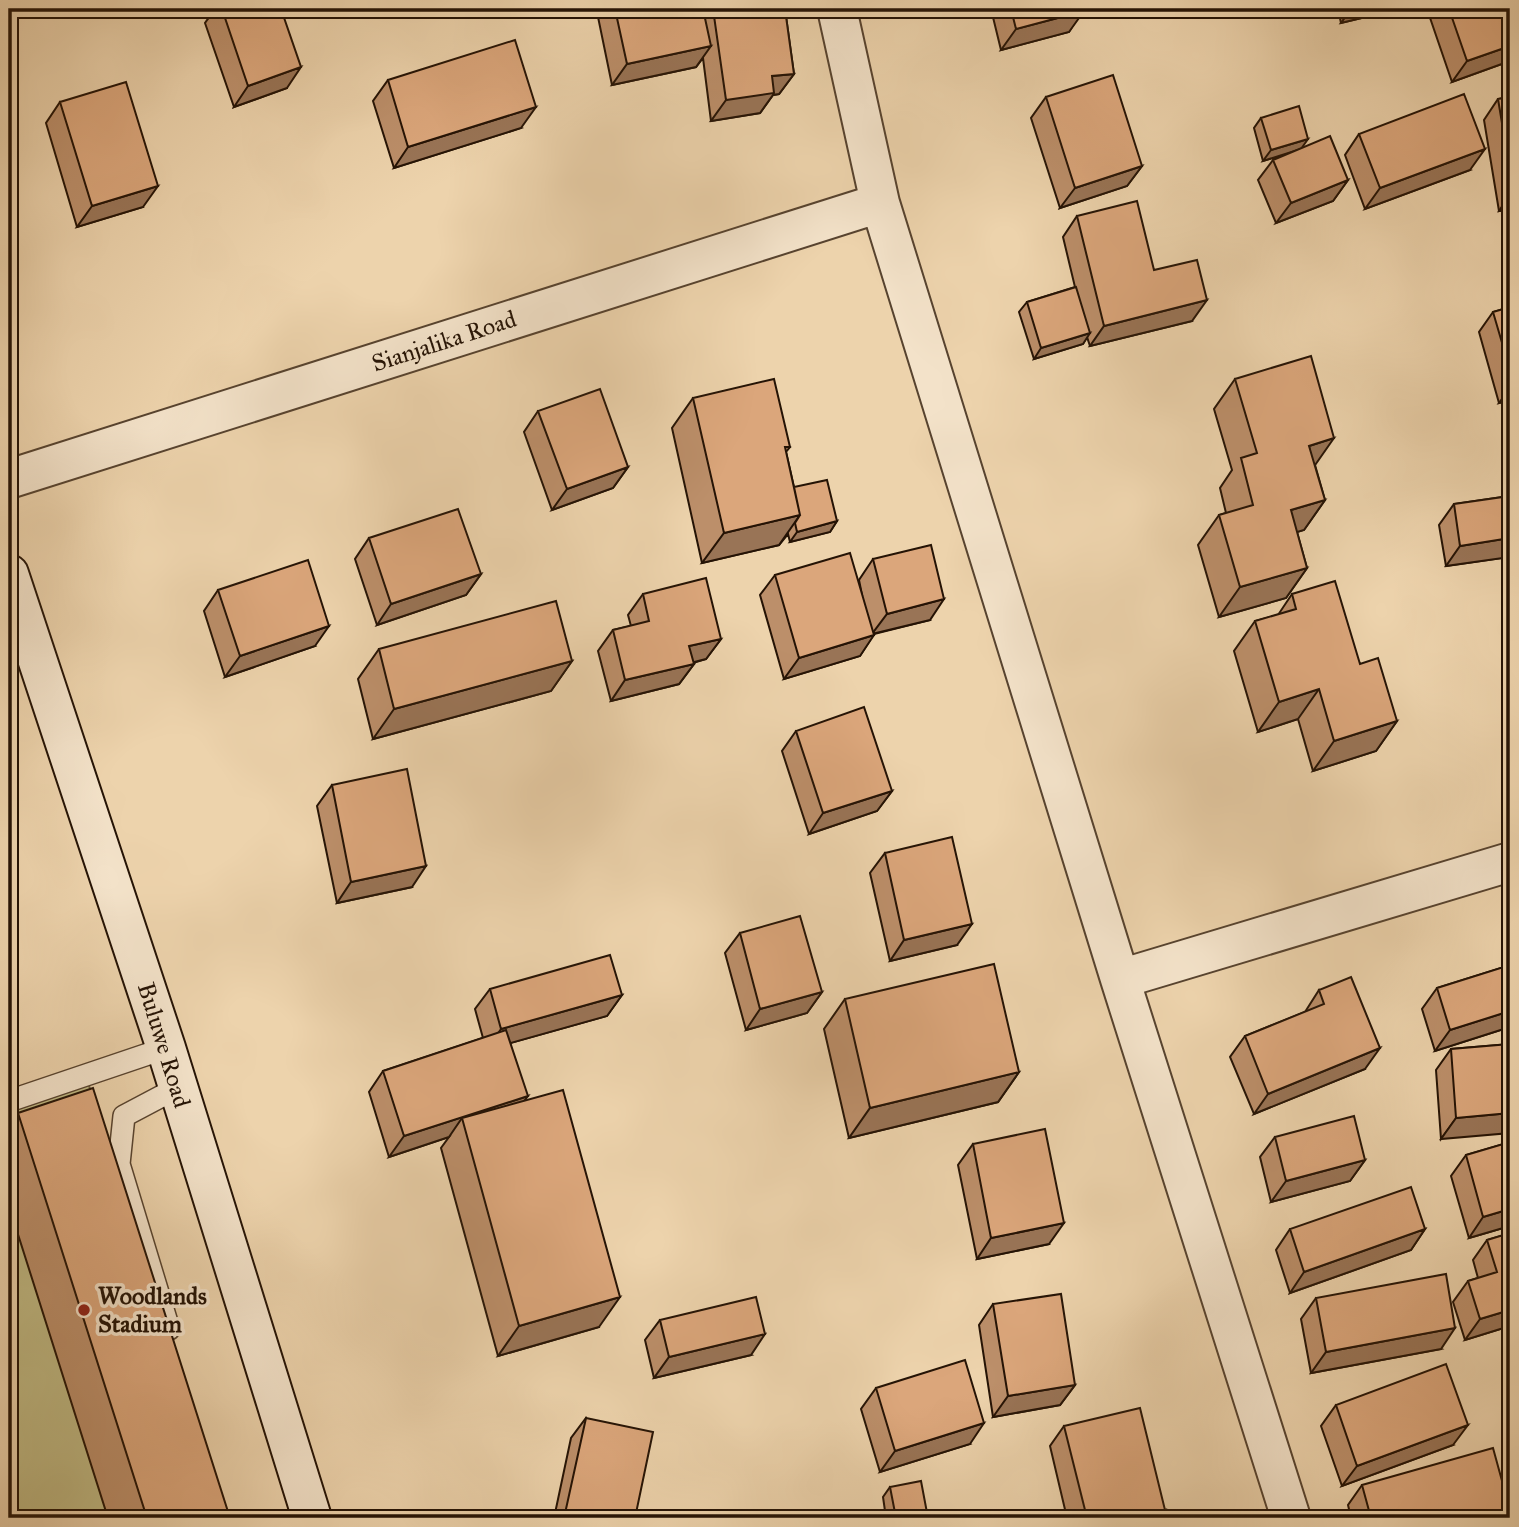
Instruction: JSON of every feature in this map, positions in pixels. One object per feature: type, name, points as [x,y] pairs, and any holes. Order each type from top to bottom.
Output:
[{"type":"street","points":[[837,9],[880,204],[1120,979],[1291,1518]]},
{"type":"street","name":"Sianjalika Road","points":[[9,480],[880,204]]},
{"type":"street","name":"Buluwe Road","points":[[9,574],[166,1048],[312,1518]]},
{"type":"street","points":[[1120,979],[1510,862]]},
{"type":"lane","points":[[9,1101],[166,1048]]},
{"type":"lane","points":[[174,1348],[119,1164],[124,1116],[177,1088]]},
{"type":"shaded area","name":"Woodlands Stadium","points":[[86,1076],[224,1518],[9,1518],[9,1101]]},
{"type":"building","points":[[222,9],[281,9],[301,67],[248,86]]},
{"type":"building","points":[[615,9],[703,9],[711,46],[627,64]]},
{"type":"building","points":[[713,9],[785,9],[794,74],[772,76],[774,93],[726,100]]},
{"type":"building","points":[[1011,9],[1083,9],[1084,11],[1016,29]]},
{"type":"building","points":[[1449,9],[1510,9],[1510,46],[1467,61]]},
{"type":"building","points":[[515,40],[536,107],[408,147],[388,80]]},
{"type":"building","points":[[1113,75],[1142,166],[1075,188],[1046,97]]},
{"type":"building","points":[[126,82],[158,186],[92,206],[60,102]]},
{"type":"building","points":[[1464,94],[1485,149],[1380,188],[1359,134]]},
{"type":"building","points":[[1510,97],[1510,171],[1498,99]]},
{"type":"building","points":[[1299,106],[1308,139],[1271,150],[1261,118]]},
{"type":"building","points":[[1330,136],[1348,180],[1291,203],[1273,160]]},
{"type":"building","points":[[1137,201],[1154,270],[1197,260],[1207,300],[1104,326],[1077,216]]},
{"type":"building","points":[[1076,287],[1090,333],[1041,348],[1027,302]]},
{"type":"building","points":[[1510,307],[1510,370],[1493,312]]},
{"type":"building","points":[[1311,356],[1334,438],[1309,446],[1325,500],[1291,510],[1307,568],[1240,587],[1219,515],[1253,505],[1241,458],[1257,453],[1235,379]]},
{"type":"building","points":[[774,379],[790,447],[785,447],[800,515],[724,533],[693,398]]},
{"type":"building","points":[[600,389],[628,467],[567,489],[538,411]]},
{"type":"building","points":[[827,480],[837,521],[797,532],[795,523],[800,515],[794,487]]},
{"type":"building","points":[[1510,496],[1510,538],[1460,546],[1454,504]]},
{"type":"building","points":[[458,509],[481,574],[391,604],[369,538]]},
{"type":"building","points":[[931,545],[944,599],[887,614],[873,559]]},
{"type":"building","points":[[850,553],[874,635],[799,658],[775,575]]},
{"type":"building","points":[[308,560],[329,626],[240,656],[218,590]]},
{"type":"building","points":[[706,578],[721,639],[689,646],[694,664],[625,680],[613,630],[649,621],[643,594]]},
{"type":"building","points":[[1335,581],[1360,664],[1378,658],[1397,721],[1334,741],[1319,689],[1279,702],[1255,621],[1296,609],[1292,594]]},
{"type":"building","points":[[556,601],[572,661],[394,709],[379,649]]},
{"type":"building","points":[[864,707],[892,791],[823,813],[796,731]]},
{"type":"building","points":[[407,769],[426,866],[351,882],[332,785]]},
{"type":"building","points":[[952,837],[972,924],[904,940],[885,853]]},
{"type":"building","points":[[800,916],[822,992],[760,1009],[740,933]]},
{"type":"building","points":[[610,955],[622,995],[501,1029],[490,989]]},
{"type":"building","points":[[994,964],[1019,1072],[870,1108],[845,999]]},
{"type":"building","points":[[1510,965],[1510,1011],[1450,1030],[1437,988]]},
{"type":"building","points":[[1351,977],[1380,1048],[1268,1094],[1245,1036],[1324,1004],[1319,990]]},
{"type":"building","points":[[506,1030],[528,1096],[404,1136],[383,1071]]},
{"type":"building","points":[[1510,1044],[1510,1113],[1456,1118],[1451,1049]]},
{"type":"building","points":[[93,1088],[230,1518],[147,1518],[18,1113]]},
{"type":"building","points":[[563,1090],[620,1297],[519,1326],[462,1118]]},
{"type":"building","points":[[1354,1116],[1365,1160],[1286,1181],[1275,1137]]},
{"type":"building","points":[[1045,1129],[1064,1223],[991,1238],[973,1144]]},
{"type":"building","points":[[1510,1142],[1510,1209],[1483,1217],[1466,1155]]},
{"type":"building","points":[[1411,1187],[1425,1229],[1304,1272],[1290,1229]]},
{"type":"building","points":[[1510,1233],[1510,1310],[1480,1319],[1468,1281],[1497,1272],[1487,1240]]},
{"type":"building","points":[[1446,1274],[1455,1328],[1326,1352],[1316,1298]]},
{"type":"building","points":[[1061,1294],[1075,1385],[1008,1396],[993,1304]]},
{"type":"building","points":[[756,1297],[765,1334],[669,1357],[660,1320]]},
{"type":"building","points":[[965,1360],[984,1423],[895,1451],[876,1388]]},
{"type":"building","points":[[1446,1364],[1468,1425],[1357,1466],[1336,1405]]},
{"type":"building","points":[[1140,1408],[1165,1510],[1133,1518],[1087,1518],[1064,1426]]},
{"type":"building","points":[[586,1418],[653,1432],[635,1518],[564,1518]]},
{"type":"building","points":[[1493,1448],[1510,1510],[1480,1518],[1371,1518],[1362,1485]]},
{"type":"building","points":[[921,1481],[928,1518],[896,1518],[890,1487]]},
{"type":"place","name":"Woodlands Stadium","points":[[84,1310]]}]
